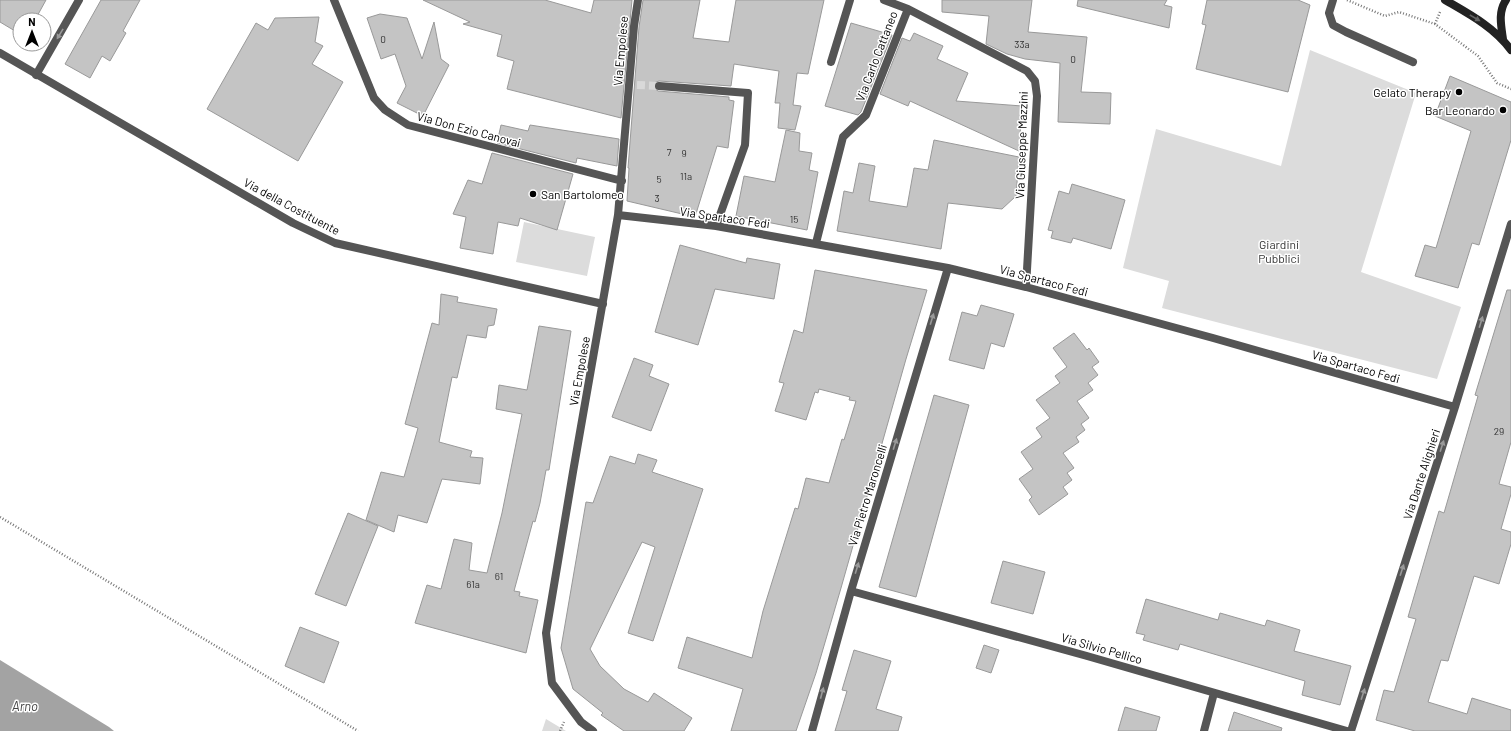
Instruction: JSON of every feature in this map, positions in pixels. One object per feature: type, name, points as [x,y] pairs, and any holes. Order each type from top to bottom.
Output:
[{"type":"main road","points":[[1445,0],[1484,23],[1503,39],[1511,50]]},
{"type":"main road","points":[[1503,39],[1500,20],[1502,6],[1506,0]]},
{"type":"street","points":[[36,75],[79,0]]},
{"type":"street","name":"Via Don Ezio Canovai","points":[[334,0],[374,98],[385,110],[408,125],[622,182]]},
{"type":"street","name":"Via Empolese","points":[[593,731],[581,722],[552,683],[546,633],[618,215],[633,84],[638,0]]},
{"type":"street","points":[[831,62],[850,0]]},
{"type":"street","name":"Via Giuseppe Mazzini","points":[[884,0],[908,9],[1027,71],[1035,81],[1037,96],[1026,287]]},
{"type":"street","points":[[1333,0],[1329,13],[1333,25],[1413,62]]},
{"type":"street","name":"Via Carlo Cattaneo","points":[[816,243],[843,137],[866,115],[908,9]]},
{"type":"street","name":"Via della Costituente","points":[[0,53],[293,223],[335,243],[603,304]]},
{"type":"street","points":[[659,86],[748,93],[745,145],[716,226]]},
{"type":"street","name":"Via Spartaco Fedi","points":[[618,215],[716,226],[948,268],[1026,287],[1213,338],[1455,407]]},
{"type":"street","name":"Via Dante Alighieri","points":[[1351,731],[1455,407],[1511,224]]},
{"type":"street","name":"Via Pietro Maroncelli","points":[[812,731],[850,591],[948,268]]},
{"type":"street","name":"Via Silvio Pellico","points":[[850,591],[1347,731]]},
{"type":"street","points":[[1204,731],[1214,693]]},
{"type":"path","points":[[1347,0],[1385,16],[1399,12],[1435,24],[1478,56],[1497,83],[1511,89]]},
{"type":"path","points":[[0,517],[358,731]]},
{"type":"green space","name":"Giardini Pubblici","points":[[1310,50],[1416,93],[1361,272],[1461,307],[1437,379],[1162,308],[1169,281],[1123,268],[1156,129],[1281,166]]},
{"type":"green space","points":[[524,222],[595,237],[587,276],[516,262]]},
{"type":"green space","points":[[546,719],[566,731],[542,731]]},
{"type":"water","name":"Arno","points":[[0,660],[109,727],[114,731],[0,731]]},
{"type":"building","points":[[0,0],[46,0],[39,12],[12,12],[12,29],[0,22]]},
{"type":"building","points":[[101,0],[140,0],[123,31],[126,33],[110,61],[102,56],[90,78],[65,64]]},
{"type":"building","points":[[423,0],[545,0],[591,13],[594,0],[632,0],[621,118],[507,89],[514,61],[497,56],[502,35],[463,24],[470,22]]},
{"type":"building","points":[[643,0],[700,0],[693,38],[729,42],[736,0],[824,0],[808,74],[797,73],[793,105],[801,106],[795,130],[778,128],[780,103],[775,103],[779,71],[734,64],[731,86],[659,81],[654,83],[654,88],[658,91],[729,97],[729,100],[734,101],[728,148],[717,146],[695,217],[627,201],[628,168],[639,27]]},
{"type":"building","points":[[942,0],[1032,0],[1028,32],[1087,37],[1081,92],[1111,93],[1110,124],[1058,122],[1060,63],[1025,59],[1007,54],[986,44],[989,16],[942,12]]},
{"type":"building","points":[[1078,0],[1167,0],[1164,5],[1172,7],[1169,28],[1077,6]]},
{"type":"building","points":[[1207,0],[1298,0],[1310,5],[1288,92],[1196,69],[1206,25],[1202,24]]},
{"type":"building","points":[[380,14],[407,18],[422,59],[434,22],[441,59],[449,65],[423,116],[397,103],[406,86],[395,54],[381,59],[367,18]]},
{"type":"building","points":[[319,17],[315,42],[323,46],[312,64],[343,82],[298,161],[207,109],[256,23],[268,30],[275,18]]},
{"type":"building","points":[[851,23],[892,35],[861,112],[858,115],[825,106]]},
{"type":"building","points":[[914,33],[943,46],[937,59],[968,73],[956,101],[1022,106],[1019,151],[910,101],[908,106],[880,94],[902,38],[910,41]]},
{"type":"building","points":[[1450,76],[1511,102],[1511,140],[1479,245],[1472,243],[1458,288],[1415,276],[1425,245],[1436,248],[1471,131],[1435,116]]},
{"type":"building","points":[[501,125],[528,131],[530,125],[619,139],[617,166],[577,158],[576,163],[497,143]]},
{"type":"building","points":[[786,130],[800,133],[799,151],[812,153],[809,170],[818,172],[807,230],[736,216],[744,176],[775,182]]},
{"type":"building","points":[[934,140],[1019,157],[1016,196],[1002,209],[948,203],[941,249],[837,231],[844,191],[853,193],[859,163],[875,166],[869,201],[907,207],[914,168],[928,170]]},
{"type":"building","points":[[492,153],[573,174],[557,230],[520,218],[518,226],[498,222],[493,254],[460,248],[466,217],[453,214],[468,180],[482,184]]},
{"type":"building","points":[[1072,184],[1125,200],[1111,249],[1073,238],[1071,243],[1051,238],[1053,231],[1048,230],[1059,191],[1069,194]]},
{"type":"building","points":[[680,245],[746,263],[747,258],[780,264],[774,299],[715,289],[698,345],[655,332]]},
{"type":"building","points":[[815,270],[927,290],[816,673],[796,731],[731,731],[743,689],[678,668],[687,637],[752,658],[763,611],[795,508],[798,509],[806,478],[829,483],[842,439],[844,440],[856,401],[849,400],[850,397],[819,389],[818,393],[815,392],[806,420],[775,411],[784,383],[779,382],[794,330],[803,333]]},
{"type":"building","points":[[1507,290],[1511,290],[1511,442],[1499,484],[1511,487],[1511,494],[1501,529],[1511,532],[1511,544],[1499,584],[1474,576],[1448,661],[1441,660],[1428,702],[1467,714],[1472,698],[1511,710],[1511,731],[1415,731],[1376,720],[1384,690],[1394,692],[1416,619],[1408,617],[1439,511],[1444,513],[1478,396],[1475,395]]},
{"type":"building","points":[[441,294],[458,297],[457,302],[497,309],[494,325],[488,326],[486,338],[467,335],[457,378],[452,377],[439,442],[472,451],[470,457],[483,458],[480,484],[442,479],[427,523],[398,515],[394,532],[366,520],[381,472],[404,477],[418,428],[405,424],[432,323],[439,325]]},
{"type":"building","points":[[981,305],[1014,314],[1004,347],[991,343],[984,369],[949,360],[962,312],[977,316]]},
{"type":"building","points":[[539,326],[571,331],[549,470],[546,470],[535,522],[533,521],[514,591],[520,592],[519,596],[538,600],[526,653],[415,623],[427,585],[441,589],[454,539],[472,543],[469,570],[487,573],[502,513],[522,414],[496,409],[499,385],[527,390]]},
{"type":"building","points":[[1074,333],[1087,350],[1089,348],[1099,362],[1092,367],[1098,375],[1088,383],[1093,390],[1077,401],[1089,418],[1081,424],[1085,430],[1076,437],[1079,442],[1063,453],[1074,468],[1067,473],[1072,480],[1063,487],[1068,494],[1039,515],[1029,500],[1032,497],[1019,479],[1033,469],[1021,452],[1042,437],[1036,428],[1050,418],[1036,400],[1060,383],[1055,376],[1067,367],[1053,348]]},
{"type":"building","points":[[634,358],[653,365],[649,376],[669,384],[651,431],[612,417]]},
{"type":"building","points":[[934,395],[969,405],[916,597],[879,587]]},
{"type":"building","points":[[638,454],[657,460],[652,472],[703,489],[653,641],[628,633],[655,547],[642,542],[590,649],[600,666],[624,689],[648,702],[654,693],[692,718],[684,731],[624,731],[601,715],[603,713],[573,689],[561,648],[586,502],[593,503],[610,456],[635,464]]},
{"type":"building","points":[[348,513],[378,526],[346,606],[315,594]]},
{"type":"building","points":[[1003,561],[1045,572],[1033,614],[991,603]]},
{"type":"building","points":[[1146,599],[1218,620],[1220,613],[1265,626],[1267,620],[1300,630],[1294,651],[1351,666],[1340,705],[1302,695],[1305,681],[1180,644],[1178,650],[1143,640],[1145,635],[1136,633]]},
{"type":"building","points":[[300,627],[339,642],[324,683],[285,666]]},
{"type":"building","points":[[984,645],[999,650],[991,673],[976,668]]},
{"type":"building","points":[[854,650],[891,661],[876,709],[902,717],[898,731],[835,731],[847,691],[842,690]]},
{"type":"building","points":[[1125,707],[1160,717],[1156,731],[1118,731]]},
{"type":"building","points":[[1234,712],[1282,728],[1281,731],[1228,731]]},
{"type":"tunnel","points":[[637,85],[659,86]]},
{"type":"place","name":"Gelato Therapy","points":[[1459,92]]},
{"type":"place","name":"Bar Leonardo","points":[[1503,110]]},
{"type":"place","name":"San Bartolomeo","points":[[533,194]]}]
